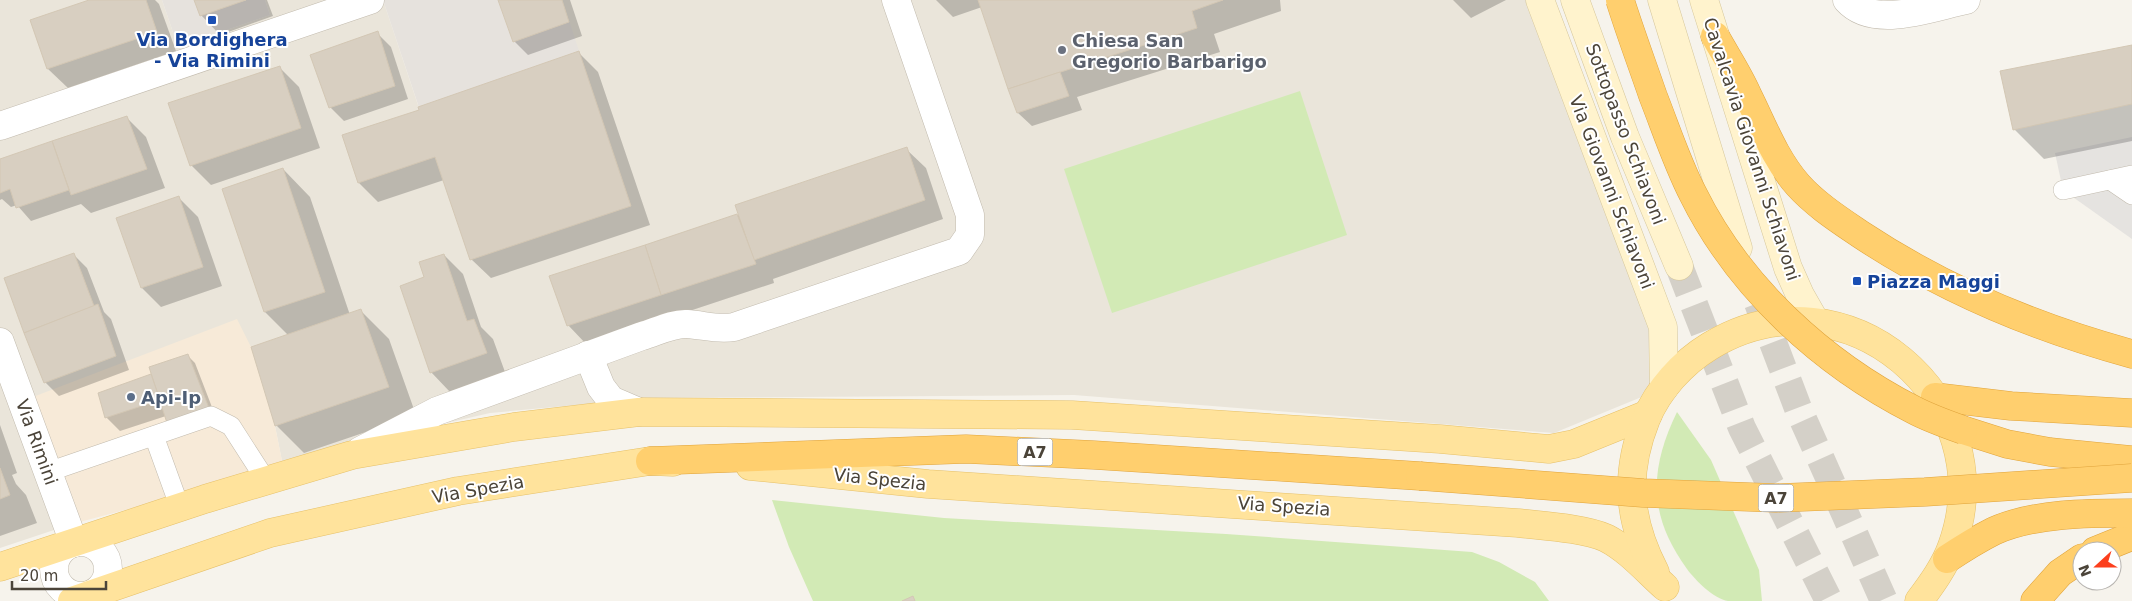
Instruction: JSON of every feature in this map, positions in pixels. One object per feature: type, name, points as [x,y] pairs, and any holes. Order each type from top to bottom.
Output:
[{"type":"highway","points":[[1620,0],[1670,140],[1693,195],[1731,256],[1780,313],[1822,350],[1870,385],[1922,414],[2007,444],[2050,452],[2132,460]]},
{"type":"highway","points":[[1715,36],[1748,94],[1780,161],[1798,185],[1818,204],[1875,244],[1920,271],[1978,299],[2066,334],[2132,354]]},
{"type":"highway","points":[[1935,397],[2011,406],[2132,413]]},
{"type":"highway","name":"A7","points":[[650,461],[966,449],[1094,455],[1420,476],[1643,493],[1776,498],[1925,492],[2132,478]]},
{"type":"highway","points":[[1942,566],[1994,531],[2014,523],[2096,513],[2132,513]]},
{"type":"highway","points":[[2120,541],[2132,536]]},
{"type":"highway","points":[[2035,601],[2060,573],[2072,565]]},
{"type":"main road","name":"Via Giovanni Schiavoni","points":[[1540,0],[1663,328],[1664,388]]},
{"type":"main road","name":"Sottopasso Schiavoni","points":[[1575,0],[1625,137],[1679,266]]},
{"type":"main road","points":[[1662,0],[1708,143],[1738,248]]},
{"type":"main road","name":"Cavalcavia Giovanni Schiavoni","points":[[1704,0],[1786,261],[1800,295],[1816,323]]},
{"type":"main road","points":[[1671,594],[1652,566],[1638,535],[1631,494],[1635,452],[1648,414],[1664,388],[1685,364],[1701,352],[1738,332],[1768,324],[1788,322],[1816,323],[1849,330],[1886,348],[1918,374],[1935,397],[1951,426],[1957,446],[1963,487],[1962,507],[1958,528],[1935,583],[1935,601]]},
{"type":"main road","name":"Via Spezia","points":[[0,568],[180,508],[352,456],[514,427],[639,412],[1072,415],[1440,439],[1549,449],[1574,444],[1648,414]]},
{"type":"main road","name":"Via Spezia","points":[[86,599],[270,533],[458,491],[650,461],[749,466],[928,484],[1518,523],[1589,533],[1605,538],[1620,547],[1671,594]]},
{"type":"main road","points":[[1918,601],[1942,566]]},
{"type":"street","points":[[0,126],[370,0]]},
{"type":"street","name":"Via Spezia","points":[[352,456],[436,411],[588,355],[674,326],[686,324],[722,329],[734,327],[959,251],[970,235],[970,214],[896,0]]},
{"type":"street","points":[[1847,0],[1852,6],[1870,14],[1888,16],[1966,0]]},
{"type":"street","name":"Via Rimini","points":[[0,342],[74,543]]},
{"type":"street","name":"Via Spezia","points":[[588,355],[601,387],[611,400],[639,412]]},
{"type":"street","name":"Via Spezia","points":[[80,541],[94,544],[104,553],[107,560],[107,577],[103,584],[86,599],[71,594],[62,588],[55,576],[54,569],[57,556],[67,546],[74,543],[80,541]]},
{"type":"lane","points":[[2063,190],[2132,175]]},
{"type":"lane","points":[[2110,180],[2132,195]]},
{"type":"lane","points":[[48,472],[211,416],[231,426],[267,482]]},
{"type":"lane","points":[[154,436],[180,508]]},
{"type":"shaded area","points":[[0,0],[162,0],[178,47],[270,15],[265,0],[383,0],[446,189],[562,0],[1533,0],[1654,319],[1655,375],[1644,396],[1554,433],[1074,395],[653,398],[490,413],[282,461],[275,426],[72,524],[0,548]]},
{"type":"shaded area","points":[[162,0],[265,0],[270,15],[178,47]]},
{"type":"shaded area","points":[[383,0],[562,0],[631,206],[470,260]]},
{"type":"shaded area","points":[[2132,137],[2132,239],[2063,190],[2055,153]]},
{"type":"shaded area","points":[[237,319],[251,347],[275,426],[282,461],[201,490],[72,524],[25,400]]},
{"type":"green space","points":[[1300,91],[1347,235],[1112,313],[1064,169]]},
{"type":"green space","points":[[1677,412],[1711,460],[1759,570],[1762,601],[1728,601],[1711,593],[1687,569],[1665,530],[1659,511],[1658,473],[1661,453]]},
{"type":"green space","points":[[772,500],[944,518],[1226,534],[1472,552],[1499,562],[1535,582],[1549,601],[813,601],[789,547]]},
{"type":"building","points":[[89,0],[146,0],[157,32],[47,69],[30,20]]},
{"type":"building","points":[[194,0],[246,0],[200,16]]},
{"type":"building","points":[[498,0],[562,0],[569,22],[513,42]]},
{"type":"building","name":"Chiesa San Gregorio Barbarigo","points":[[978,0],[1223,0],[1192,11],[1197,28],[1008,89]]},
{"type":"building","points":[[378,31],[395,86],[329,108],[310,55]]},
{"type":"building","points":[[2132,45],[2132,104],[2013,130],[2000,71]]},
{"type":"building","points":[[579,51],[631,206],[470,260],[435,157],[358,183],[342,135],[419,110],[418,107]]},
{"type":"building","points":[[280,66],[301,128],[190,166],[168,103]]},
{"type":"building","points":[[1060,72],[1069,96],[1017,113],[1008,89]]},
{"type":"building","points":[[127,116],[147,169],[71,195],[52,141]]},
{"type":"building","points":[[52,141],[69,190],[16,208],[10,189],[0,193],[0,159]]},
{"type":"building","points":[[907,147],[925,200],[754,260],[735,205]]},
{"type":"building","points":[[283,168],[325,292],[264,312],[222,189]]},
{"type":"building","points":[[179,196],[203,267],[141,288],[116,218]]},
{"type":"building","points":[[737,214],[756,264],[661,295],[645,245]]},
{"type":"building","points":[[645,245],[661,295],[567,326],[549,276]]},
{"type":"building","points":[[74,253],[94,306],[24,333],[4,278]]},
{"type":"building","points":[[444,254],[467,321],[474,319],[487,353],[430,373],[400,286],[424,277],[419,262]]},
{"type":"building","points":[[98,304],[116,356],[44,383],[24,333]]},
{"type":"building","points":[[361,309],[389,387],[275,426],[251,347]]},
{"type":"building","points":[[188,354],[209,408],[167,423],[149,367]]},
{"type":"building","points":[[151,374],[160,400],[105,418],[98,393]]},
{"type":"building","points":[[0,468],[10,495],[0,499]]},
{"type":"building","points":[[913,596],[915,601],[902,601]]},
{"type":"tunnel","points":[[1679,266],[1742,428],[1829,601]]},
{"type":"tunnel","points":[[1758,303],[1798,408],[1884,601]]},
{"type":"place","name":"Via Bordighera - Via Rimini","points":[[212,20]]},
{"type":"place","name":"Chiesa San Gregorio Barbarigo","points":[[1062,50]]},
{"type":"place","name":"Piazza Maggi","points":[[1857,281]]},
{"type":"place","name":"Api-Ip","points":[[131,397]]}]
